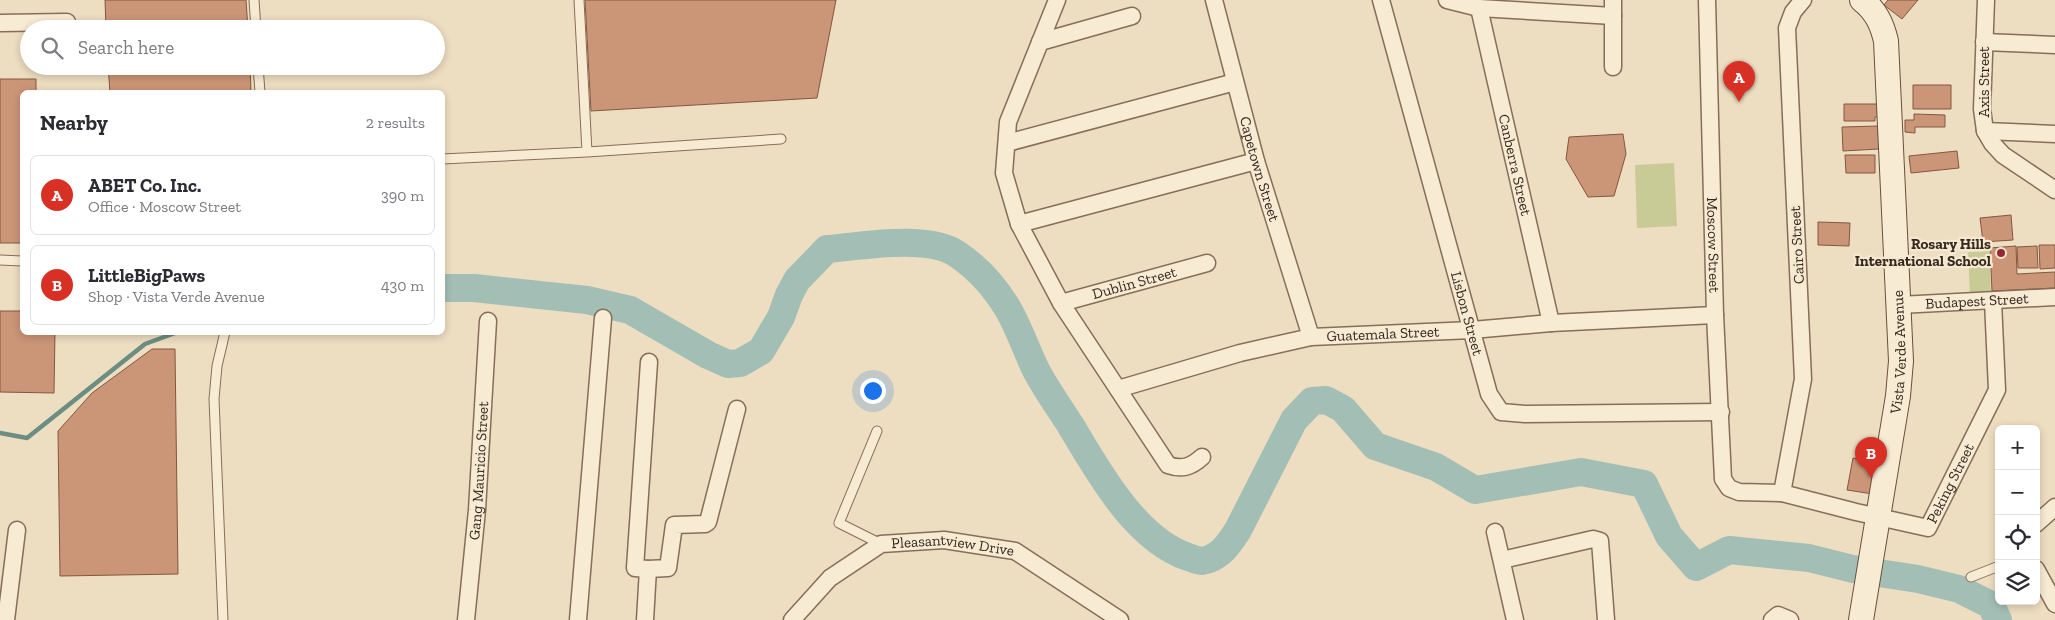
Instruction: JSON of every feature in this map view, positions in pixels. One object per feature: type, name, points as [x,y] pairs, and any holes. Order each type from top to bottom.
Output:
[{"type":"street","points":[[1057,0],[1008,122],[1004,173],[1019,224],[1061,303],[1168,465],[1185,468],[1202,457]]},
{"type":"street","name":"Capetown Street","points":[[1214,0],[1256,161],[1311,337]]},
{"type":"street","name":"Lisbon Street","points":[[1381,0],[1490,394],[1501,412],[1525,414],[1721,412]]},
{"type":"street","points":[[1447,0],[1479,8],[1613,8],[1613,67]]},
{"type":"street","name":"Moscow Street","points":[[1707,0],[1715,315],[1723,479],[1729,488]]},
{"type":"street","name":"Cairo Street","points":[[1782,493],[1803,379],[1787,28],[1793,12],[1803,0]]},
{"type":"street","name":"Vista Verde Avenue","points":[[1860,620],[1900,378],[1901,343],[1886,41],[1875,13],[1862,0]]},
{"type":"street","name":"Axis Street","points":[[1986,0],[1982,109],[1985,131],[1992,143],[2003,155],[2055,190]]},
{"type":"street","name":"Canberra Street","points":[[1479,8],[1551,323]]},
{"type":"street","points":[[1040,42],[1132,16]]},
{"type":"street","points":[[0,23],[20,23]]},
{"type":"street","points":[[1984,42],[2055,45]]},
{"type":"street","points":[[1007,143],[1235,82]]},
{"type":"street","points":[[1985,131],[2055,134]]},
{"type":"street","points":[[1019,224],[1256,161]]},
{"type":"street","name":"Dublin Street","points":[[1061,303],[1207,263]]},
{"type":"street","name":"Budapest Street","points":[[1899,305],[2055,298]]},
{"type":"street","name":"Peking Street","points":[[1729,488],[1739,492],[1782,493],[1928,528],[1997,390],[1993,301]]},
{"type":"street","name":"Guatemala Street","points":[[1118,389],[1240,353],[1311,337],[1472,330],[1551,323],[1715,315]]},
{"type":"street","points":[[578,620],[603,318]]},
{"type":"street","name":"Gang Mauricio Street","points":[[466,620],[477,510],[488,321]]},
{"type":"street","points":[[649,362],[635,568],[668,568],[674,525],[705,524],[708,522],[737,410]]},
{"type":"street","points":[[2040,520],[2055,507]]},
{"type":"street","points":[[6,620],[17,530]]},
{"type":"street","points":[[1495,532],[1515,620]]},
{"type":"street","points":[[1502,560],[1593,539],[1600,541],[1606,620]]},
{"type":"street","name":"Pleasantview Drive","points":[[792,620],[830,578],[881,544],[944,540],[1015,551],[1120,620]]},
{"type":"street","points":[[644,620],[648,569]]},
{"type":"street","points":[[2040,577],[2055,604]]},
{"type":"street","points":[[1772,620],[1778,614],[1790,620]]},
{"type":"lane","points":[[254,0],[255,20]]},
{"type":"lane","points":[[578,0],[587,152]]},
{"type":"lane","points":[[259,75],[260,90]]},
{"type":"lane","points":[[445,159],[781,140]]},
{"type":"lane","points":[[0,260],[20,262]]},
{"type":"lane","points":[[223,620],[214,399],[217,366],[224,335]]},
{"type":"lane","points":[[877,431],[839,523],[881,544]]},
{"type":"lane","points":[[1971,577],[1995,568]]},
{"type":"green space","points":[[1674,163],[1677,226],[1637,228],[1635,165]]},
{"type":"green space","points":[[1989,251],[1991,294],[1970,295],[1968,252]]},
{"type":"building","points":[[105,0],[246,0],[247,20],[106,20]]},
{"type":"building","points":[[585,0],[836,0],[817,98],[591,111]]},
{"type":"building","points":[[1888,0],[1918,0],[1902,19],[1884,5]]},
{"type":"building","points":[[109,75],[250,75],[251,90],[110,90]]},
{"type":"building","points":[[0,79],[36,79],[36,90],[20,90],[20,243],[0,243]]},
{"type":"building","points":[[1913,85],[1951,85],[1951,109],[1913,109]]},
{"type":"building","points":[[1844,104],[1880,104],[1880,117],[1875,117],[1875,121],[1844,121]]},
{"type":"building","points":[[1914,114],[1945,115],[1945,127],[1915,127],[1915,133],[1905,132],[1905,120],[1914,120]]},
{"type":"building","points":[[1878,126],[1879,149],[1843,151],[1842,127]]},
{"type":"building","points":[[1623,134],[1626,154],[1614,196],[1588,197],[1566,159],[1569,137]]},
{"type":"building","points":[[1957,151],[1959,168],[1911,173],[1909,156]]},
{"type":"building","points":[[1845,155],[1875,155],[1875,173],[1846,173]]},
{"type":"building","points":[[2011,215],[2013,240],[1983,242],[1980,218]]},
{"type":"building","points":[[1818,222],[1850,223],[1849,246],[1818,245]]},
{"type":"building","points":[[2039,245],[2055,245],[2055,268],[2040,269]]},
{"type":"building","points":[[2016,246],[2017,274],[2055,272],[2055,288],[1992,291],[1990,248]]},
{"type":"building","points":[[2037,246],[2038,268],[2018,268],[2017,247]]},
{"type":"building","points":[[0,311],[20,311],[20,335],[55,335],[54,393],[0,392]]},
{"type":"building","points":[[152,349],[175,349],[178,574],[60,576],[58,431],[92,393]]},
{"type":"building","points":[[1853,458],[1878,463],[1873,494],[1847,490]]},
{"type":"waterway","points":[[445,288],[474,288],[587,300],[630,310],[708,355],[728,364],[740,363],[761,351],[781,317],[797,280],[827,249],[894,243],[929,244],[957,254],[979,272],[992,286],[1012,316],[1043,383],[1120,502],[1151,535],[1169,548],[1188,557],[1202,561],[1219,554],[1227,545],[1238,530],[1294,420],[1312,401],[1326,400],[1343,409],[1375,446],[1436,467],[1475,490],[1581,472],[1644,484],[1669,536],[1696,567],[1729,550],[1809,558],[1853,569],[1918,579],[1959,589],[1991,605],[1998,620]]},
{"type":"waterway","points":[[0,433],[27,438],[145,344],[170,335]]},
{"type":"place","name":"ABET Co. Inc.","points":[[1739,102]]},
{"type":"place","name":"Rosary Hills International School","points":[[2001,253]]},
{"type":"place","name":"LittleBigPaws","points":[[1871,478]]}]
